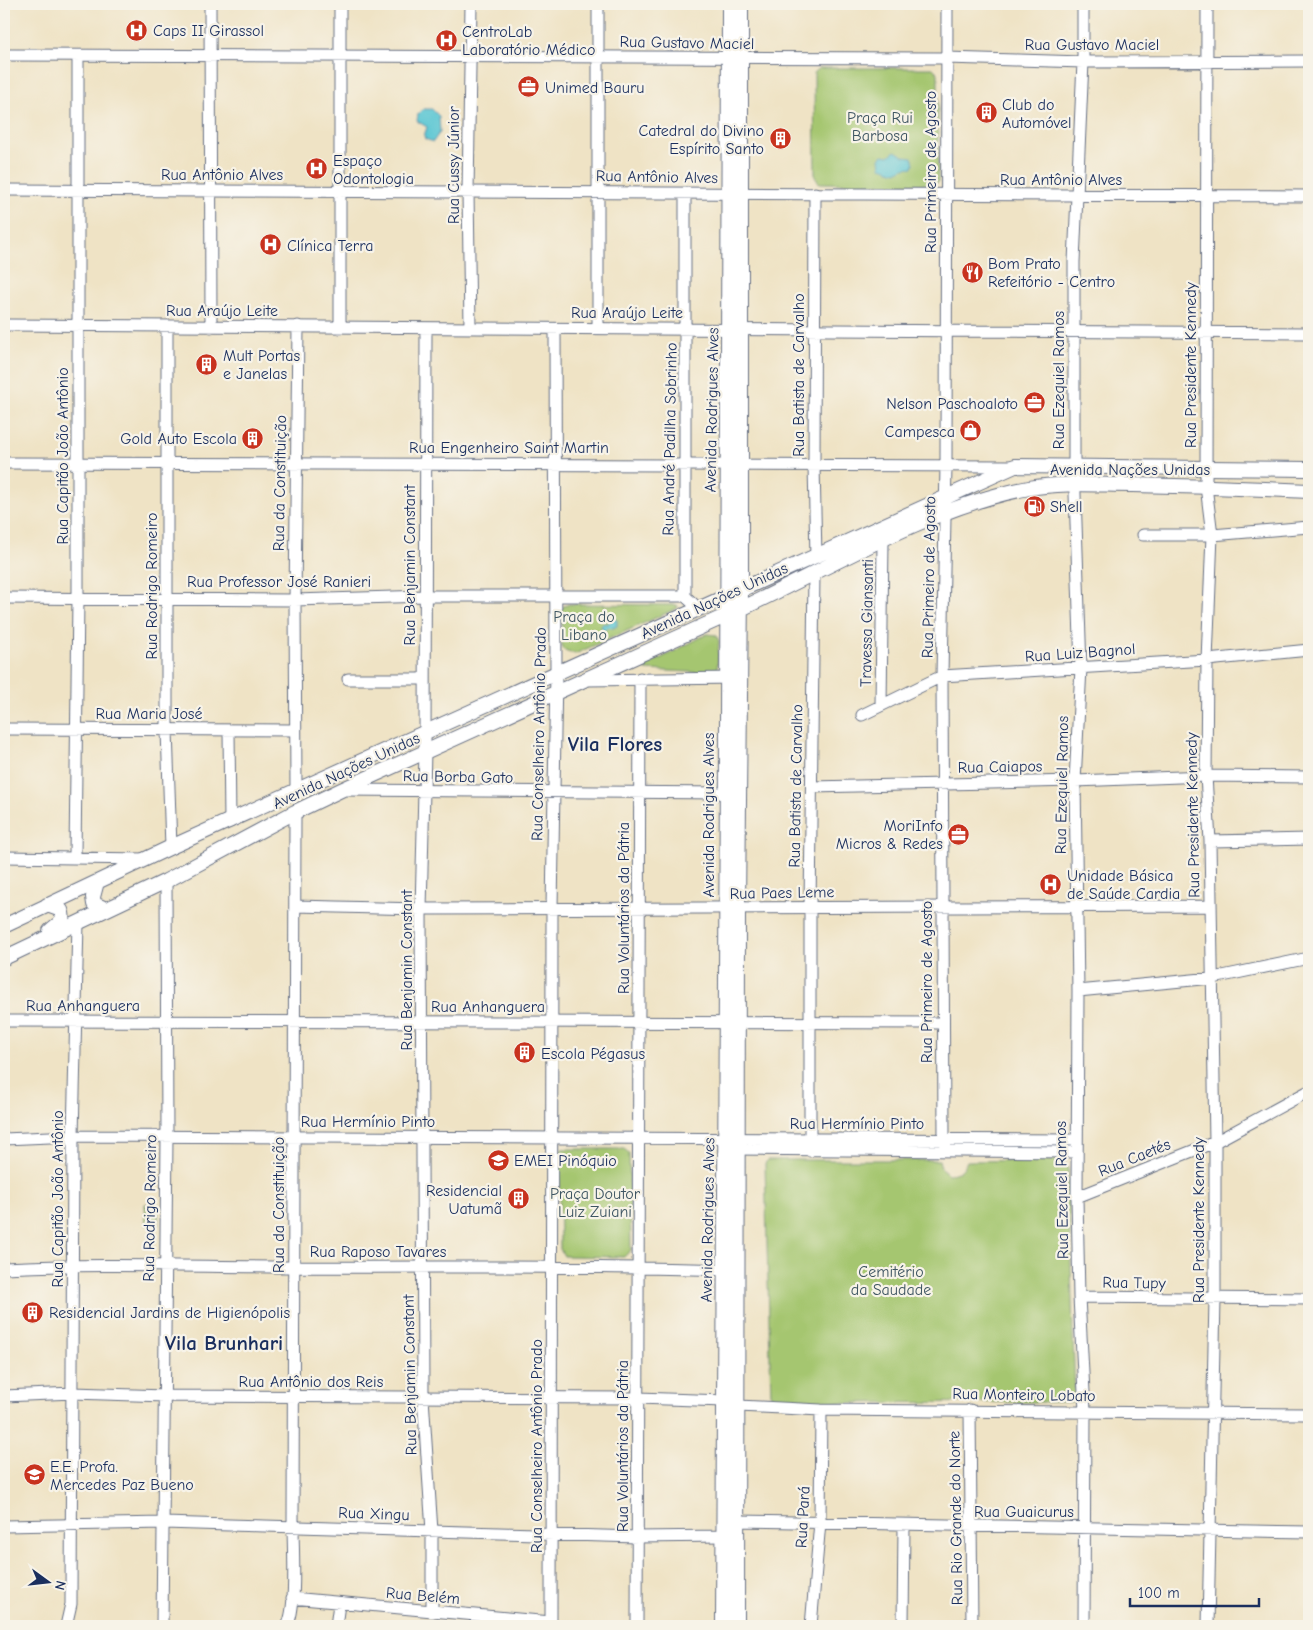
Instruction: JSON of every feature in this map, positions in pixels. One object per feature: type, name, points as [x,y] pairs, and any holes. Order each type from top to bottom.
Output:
[{"type":"main road","name":"Avenida Rodrigues Alves","points":[[729,4],[735,59],[735,329],[734,465],[726,614],[733,678],[731,1144],[738,1406],[737,1626]]},
{"type":"main road","name":"Avenida Rodrigues Alves","points":[[735,59],[741,4]]},
{"type":"main road","name":"Avenida Rodrigues Alves","points":[[731,908],[726,793],[733,678],[741,608],[734,465]]},
{"type":"main road","name":"Avenida Nações Unidas","points":[[4,926],[296,790],[1015,466],[1074,465],[1279,470],[1309,469]]},
{"type":"main road","name":"Avenida Nações Unidas","points":[[4,958],[166,881],[295,812],[341,790],[741,608],[814,572],[944,513],[1000,494],[1032,487],[1074,484],[1206,486],[1309,491]]},
{"type":"main road","points":[[96,882],[93,897],[94,904],[106,909]]},
{"type":"main road","points":[[45,937],[62,922],[63,916],[61,910],[47,905]]},
{"type":"main road","name":"Avenida Rodrigues Alves","points":[[723,1626],[723,1270],[731,1144]]},
{"type":"street","points":[[210,4],[211,327]]},
{"type":"street","points":[[340,4],[340,328]]},
{"type":"street","name":"Rua Cussy Júnior","points":[[470,327],[468,192],[471,4]]},
{"type":"street","points":[[598,4],[598,328]]},
{"type":"street","name":"Rua Primeiro de Agosto","points":[[945,1144],[942,676],[944,513],[946,498],[947,4]]},
{"type":"street","name":"Rua Ezequiel Ramos","points":[[1083,4],[1083,62],[1075,196],[1074,484],[1081,668],[1075,781],[1078,991],[1076,1146],[1079,1297],[1086,1411],[1084,1626]]},
{"type":"street","name":"Rua Presidente Kennedy","points":[[1207,4],[1206,486],[1212,535],[1207,660],[1206,776],[1210,841],[1215,1142],[1215,1299],[1208,1626]]},
{"type":"street","name":"Rua Gustavo Maciel","points":[[4,55],[735,59],[946,58],[1083,62],[1309,61]]},
{"type":"street","name":"Rua Capitão João Antônio","points":[[75,856],[78,598],[78,56]]},
{"type":"street","name":"Rua Antônio Alves","points":[[4,190],[598,191],[1075,196],[1208,194],[1309,196]]},
{"type":"street","name":"Rua André Padilha Sobrinho","points":[[685,193],[685,596]]},
{"type":"street","name":"Rua Batista de Carvalho","points":[[815,193],[814,465],[816,557]]},
{"type":"street","name":"Rua Araújo Leite","points":[[4,325],[555,329],[946,329],[1309,333]]},
{"type":"street","name":"Rua Rodrigo Romeiro","points":[[167,326],[167,730],[171,847]]},
{"type":"street","name":"Rua da Constituição","points":[[296,790],[294,730],[295,463],[298,326]]},
{"type":"street","name":"Rua Benjamin Constant","points":[[426,328],[425,751],[422,909],[423,1398],[432,1531],[432,1612]]},
{"type":"street","name":"Rua Conselheiro Antônio Prado","points":[[552,1139],[552,908],[556,673],[555,329]]},
{"type":"street","name":"Rua Engenheiro Saint Martin","points":[[4,463],[946,464],[1015,466]]},
{"type":"street","points":[[1143,535],[1212,535],[1309,526]]},
{"type":"street","name":"Travessa Giansanti","points":[[881,705],[883,541]]},
{"type":"street","name":"Rua Batista de Carvalho","points":[[810,1151],[810,907],[814,572]]},
{"type":"street","name":"Rua Professor José Ranieri","points":[[4,598],[168,597],[295,600],[426,596],[555,597]]},
{"type":"street","points":[[555,597],[685,596],[699,609]]},
{"type":"street","name":"Rua Luiz Bagnol","points":[[862,715],[942,676],[1207,660],[1309,650]]},
{"type":"street","points":[[348,678],[424,679]]},
{"type":"street","name":"Rua Voluntários da Pátria","points":[[637,1137],[640,678]]},
{"type":"street","points":[[582,680],[733,678]]},
{"type":"street","name":"Rua Maria José","points":[[4,730],[294,730]]},
{"type":"street","points":[[229,731],[230,822]]},
{"type":"street","name":"Rua Caiapos","points":[[812,787],[1206,776],[1309,777]]},
{"type":"street","name":"Rua Borba Gato","points":[[341,790],[726,793]]},
{"type":"street","name":"Rua da Constituição","points":[[287,1626],[290,1621],[292,1598],[293,1526],[295,812]]},
{"type":"street","points":[[1210,841],[1309,839]]},
{"type":"street","points":[[4,857],[75,856],[147,859]]},
{"type":"street","name":"Rua Rodrigo Romeiro","points":[[162,1626],[165,1396],[164,1266],[167,1138],[166,881]]},
{"type":"street","name":"Rua Paes Leme","points":[[295,906],[422,909],[1210,906]]},
{"type":"street","name":"Rua Capitão João Antônio","points":[[66,1626],[71,1604],[74,1021],[78,922]]},
{"type":"street","points":[[1078,991],[1213,978],[1309,958]]},
{"type":"street","name":"Rua Anhanguera","points":[[4,1021],[943,1023]]},
{"type":"street","name":"Rua Caetés","points":[[1077,1197],[1215,1142],[1309,1091]]},
{"type":"street","name":"Rua Hermínio Pinto","points":[[4,1139],[73,1136],[552,1139]]},
{"type":"street","points":[[552,1266],[552,1139],[637,1137],[639,1267]]},
{"type":"street","name":"Rua Hermínio Pinto","points":[[637,1137],[810,1151],[945,1144]]},
{"type":"street","name":"Rua Hermínio Pinto","points":[[731,1144],[809,1138],[945,1144],[1076,1146]]},
{"type":"street","name":"Rua Raposo Tavares","points":[[4,1268],[73,1264],[294,1267],[552,1266],[723,1270]]},
{"type":"street","name":"Rua Conselheiro Antônio Prado","points":[[551,1624],[553,1534],[552,1266]]},
{"type":"street","name":"Rua Voluntários da Pátria","points":[[637,1626],[639,1267]]},
{"type":"street","name":"Rua Tupy","points":[[1079,1297],[1309,1299]]},
{"type":"street","name":"Rua Antônio dos Reis","points":[[4,1396],[73,1393],[165,1396],[638,1398],[724,1401],[738,1406]]},
{"type":"street","name":"Rua Monteiro Lobato","points":[[738,1406],[821,1410],[1309,1414]]},
{"type":"street","name":"Rua Pará","points":[[811,1626],[820,1522],[821,1410]]},
{"type":"street","name":"Rua Rio Grande do Norte","points":[[970,1410],[972,1626]]},
{"type":"street","points":[[723,1536],[738,1521]]},
{"type":"street","name":"Rua Guaicurus","points":[[738,1521],[971,1527],[1086,1527],[1309,1532]]},
{"type":"street","name":"Rua Xingu","points":[[4,1526],[164,1523],[637,1537],[723,1536]]},
{"type":"street","points":[[903,1626],[904,1525]]},
{"type":"street","name":"Rua Belém","points":[[292,1598],[432,1612],[470,1621],[551,1624]]},
{"type":"street","points":[[336,1626],[339,1604]]},
{"type":"green space","name":"Praça Rui Barbosa","points":[[820,68],[933,68],[938,73],[938,182],[933,185],[819,183],[815,177],[814,73]]},
{"type":"green space","name":"Praça do Libano","points":[[569,604],[677,605],[678,608],[575,654],[562,649],[562,607]]},
{"type":"green space","points":[[707,634],[716,635],[719,641],[717,671],[712,673],[646,670],[648,665]]},
{"type":"green space","name":"Praça Doutor Luiz Zuiani","points":[[562,1149],[624,1149],[629,1153],[631,1250],[624,1257],[564,1256],[560,1249],[559,1155]]},
{"type":"green space","name":"Cemitério da Saudade","points":[[768,1160],[939,1160],[941,1168],[948,1174],[960,1171],[967,1161],[1063,1160],[1068,1169],[1075,1399],[1072,1402],[773,1403],[771,1400],[765,1163]]},
{"type":"green space","points":[[145,1204],[158,1204],[158,1225],[146,1225]]},
{"type":"water","points":[[423,109],[432,109],[439,116],[440,132],[433,142],[425,139],[427,127],[417,121],[418,114]]},
{"type":"water","points":[[895,151],[904,156],[912,157],[913,167],[904,168],[896,172],[881,167],[880,158],[883,155],[889,156]]},
{"type":"water","points":[[611,618],[617,620],[617,626],[613,628],[608,627],[604,631],[601,626],[604,623],[608,624]]},
{"type":"place","name":"Caps II Girassol","points":[[137,30]]},
{"type":"place","name":"CentroLab Laboratório Médico","points":[[446,40]]},
{"type":"place","name":"Unimed Bauru","points":[[529,87]]},
{"type":"place","name":"Club do Automóvel","points":[[986,113]]},
{"type":"place","name":"Catedral do Divino Espírito Santo","points":[[780,139]]},
{"type":"place","name":"Espaço Odontologia","points":[[317,169]]},
{"type":"place","name":"Clínica Terra","points":[[271,245]]},
{"type":"place","name":"Bom Prato Refeitório - Centro","points":[[972,272]]},
{"type":"place","name":"Mult Portas e Janelas","points":[[207,364]]},
{"type":"place","name":"Nelson Paschoaloto","points":[[1034,403]]},
{"type":"place","name":"Campesca","points":[[971,431]]},
{"type":"place","name":"Gold Auto Escola","points":[[253,438]]},
{"type":"place","name":"Shell","points":[[1034,506]]},
{"type":"place","name":"MoriInfo Micros & Redes","points":[[959,834]]},
{"type":"place","name":"Unidade Básica de Saúde Cardia","points":[[1051,884]]},
{"type":"place","name":"Escola Pégasus","points":[[525,1053]]},
{"type":"place","name":"EMEI Pinóquio","points":[[498,1160]]},
{"type":"place","name":"Residencial Uatumã","points":[[518,1199]]},
{"type":"place","name":"Residencial Jardins de Higienópolis","points":[[33,1312]]},
{"type":"place","name":"E.E. Profa. Mercedes Paz Bueno","points":[[34,1475]]},
{"type":"district","name":"Vila Flores","points":[[615,744]]},
{"type":"district","name":"Vila Brunhari","points":[[224,1343]]}]
